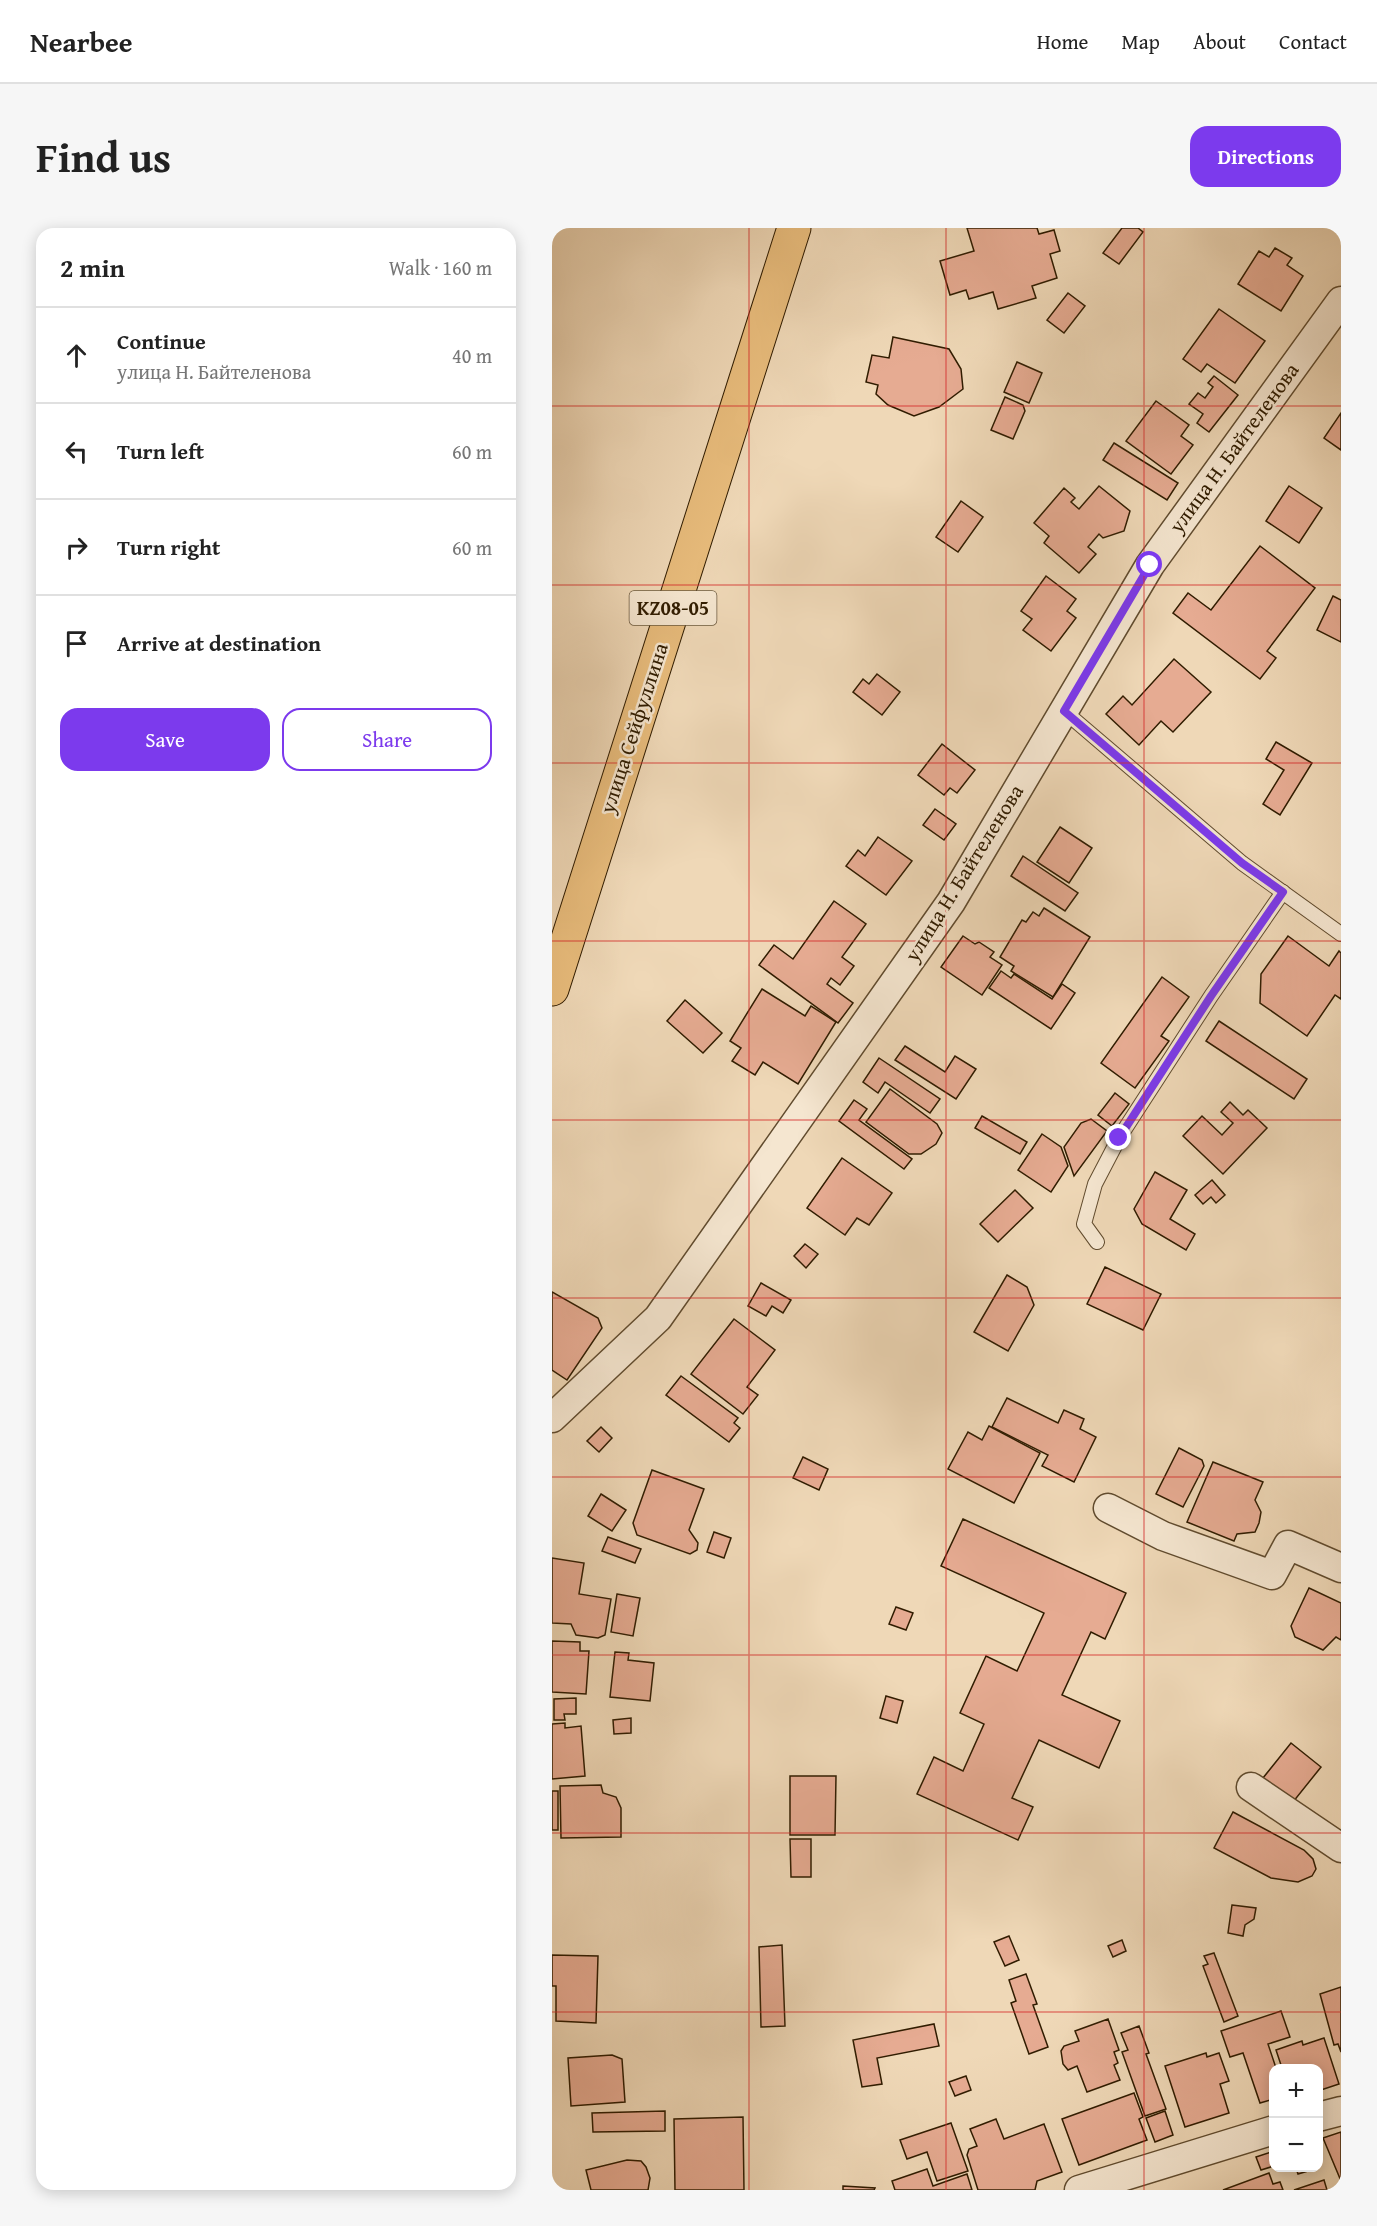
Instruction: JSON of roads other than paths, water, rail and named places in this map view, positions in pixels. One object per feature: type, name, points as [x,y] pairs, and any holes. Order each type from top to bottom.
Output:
[{"type":"main road","name":"улица Сейфуллина","points":[[554,971],[795,228]]},
{"type":"street","name":"улица Н. Байтеленова","points":[[552,1418],[658,1318],[951,902],[1150,565],[1341,301]]},
{"type":"street","points":[[1108,1508],[1163,1536],[1272,1575],[1288,1545],[1341,1568]]},
{"type":"street","points":[[1251,1787],[1341,1848]]},
{"type":"street","points":[[1323,2116],[1341,2111]]},
{"type":"street","points":[[1079,2190],[1269,2132]]},
{"type":"lane","points":[[1064,711],[1233,856],[1341,934]]},
{"type":"lane","points":[[1097,1242],[1084,1224],[1095,1184],[1114,1147],[1211,996],[1283,892]]}]
